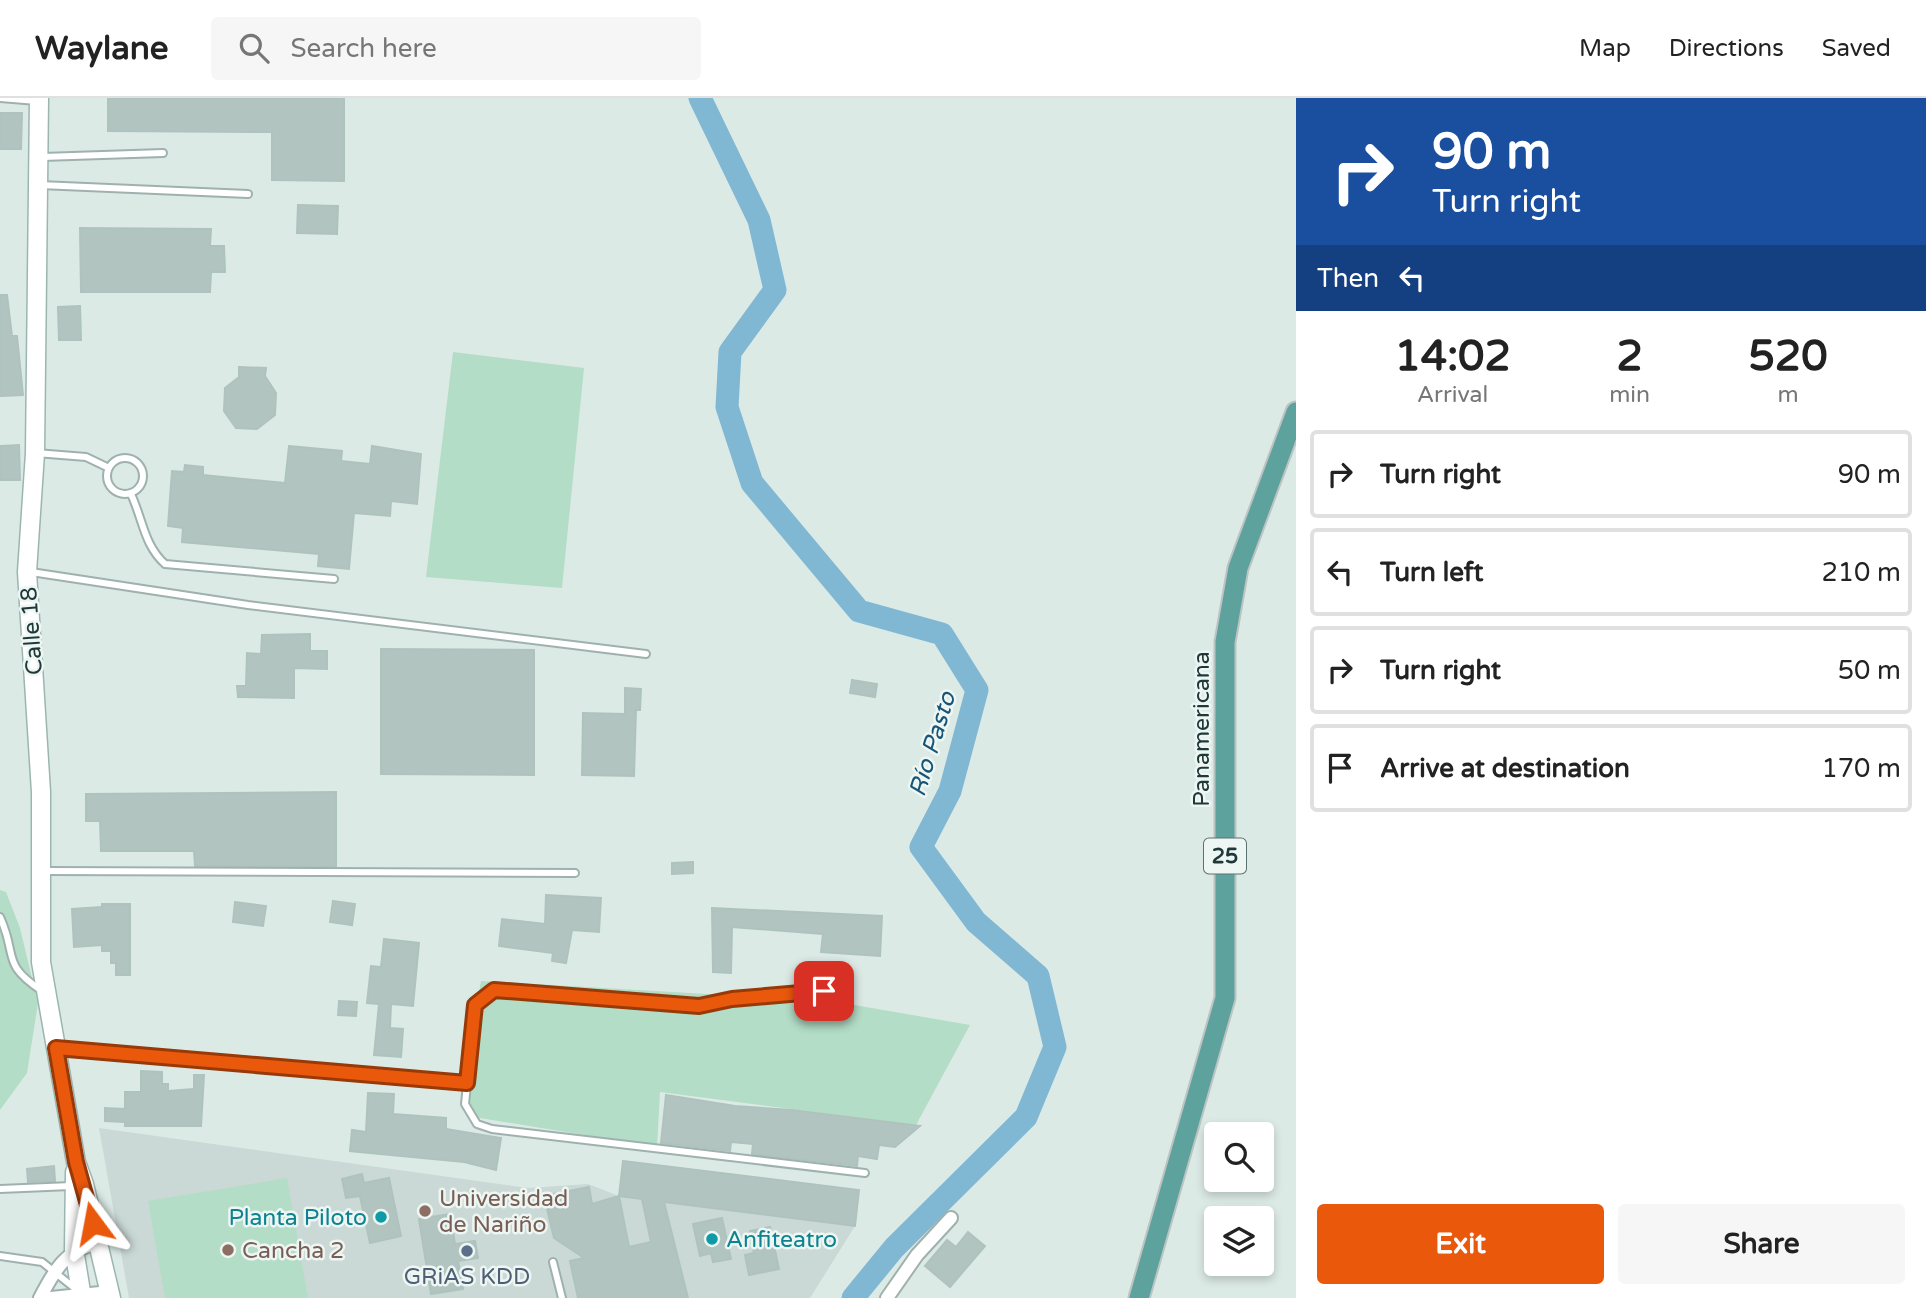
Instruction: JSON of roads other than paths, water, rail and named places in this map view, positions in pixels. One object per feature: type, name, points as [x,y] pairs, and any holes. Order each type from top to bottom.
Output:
[{"type":"main road","name":"Calle 18","points":[[39,99],[40,185],[34,453],[27,572],[41,792],[41,962],[76,1162],[84,1184],[110,1295]]},
{"type":"main road","name":"Panamericana","points":[[1139,1298],[1225,998],[1226,642],[1238,568],[1296,412]]},
{"type":"main road","name":"Calle 18","points":[[76,1162],[74,1249],[82,1296]]},
{"type":"street","points":[[887,1298],[917,1255],[951,1217]]},
{"type":"street","points":[[40,1298],[55,1270],[74,1249],[98,1243]]},
{"type":"street","points":[[51,1298],[110,1295]]},
{"type":"lane","points":[[0,98],[39,99]]},
{"type":"lane","points":[[40,157],[163,153]]},
{"type":"lane","points":[[40,185],[248,194]]},
{"type":"lane","points":[[34,453],[86,457],[109,468]]},
{"type":"lane","points":[[120,458],[134,460],[143,471],[142,485],[131,494],[117,493],[107,482],[109,468],[120,458]]},
{"type":"lane","points":[[131,494],[141,514],[148,546],[165,564],[334,579]]},
{"type":"lane","points":[[27,572],[248,605],[646,654]]},
{"type":"lane","points":[[43,870],[575,873]]},
{"type":"lane","points":[[0,917],[11,967],[25,981],[46,994]]},
{"type":"lane","points":[[824,991],[732,999],[699,1006],[494,990],[475,1005],[465,1104],[477,1124],[484,1128],[865,1173]]},
{"type":"lane","points":[[56,1048],[467,1083]]},
{"type":"lane","points":[[0,1189],[74,1185]]},
{"type":"lane","points":[[0,1256],[42,1262],[55,1270],[82,1296]]},
{"type":"lane","points":[[553,1262],[562,1298]]},
{"type":"waterway","name":"Río Pasto","points":[[700,98],[759,220],[775,290],[730,352],[727,407],[752,483],[859,611],[942,634],[977,690],[950,791],[921,847],[976,922],[1038,976],[1055,1047],[1026,1117],[894,1248],[853,1298]]},
{"type":"place","name":"Universidad de Nariño","points":[[425,1211]]},
{"type":"place","name":"Planta Piloto","points":[[381,1217]]},
{"type":"place","name":"Anfiteatro","points":[[712,1239]]},
{"type":"place","name":"Cancha 2","points":[[228,1250]]},
{"type":"place","name":"GRiAS KDD","points":[[467,1251]]}]
